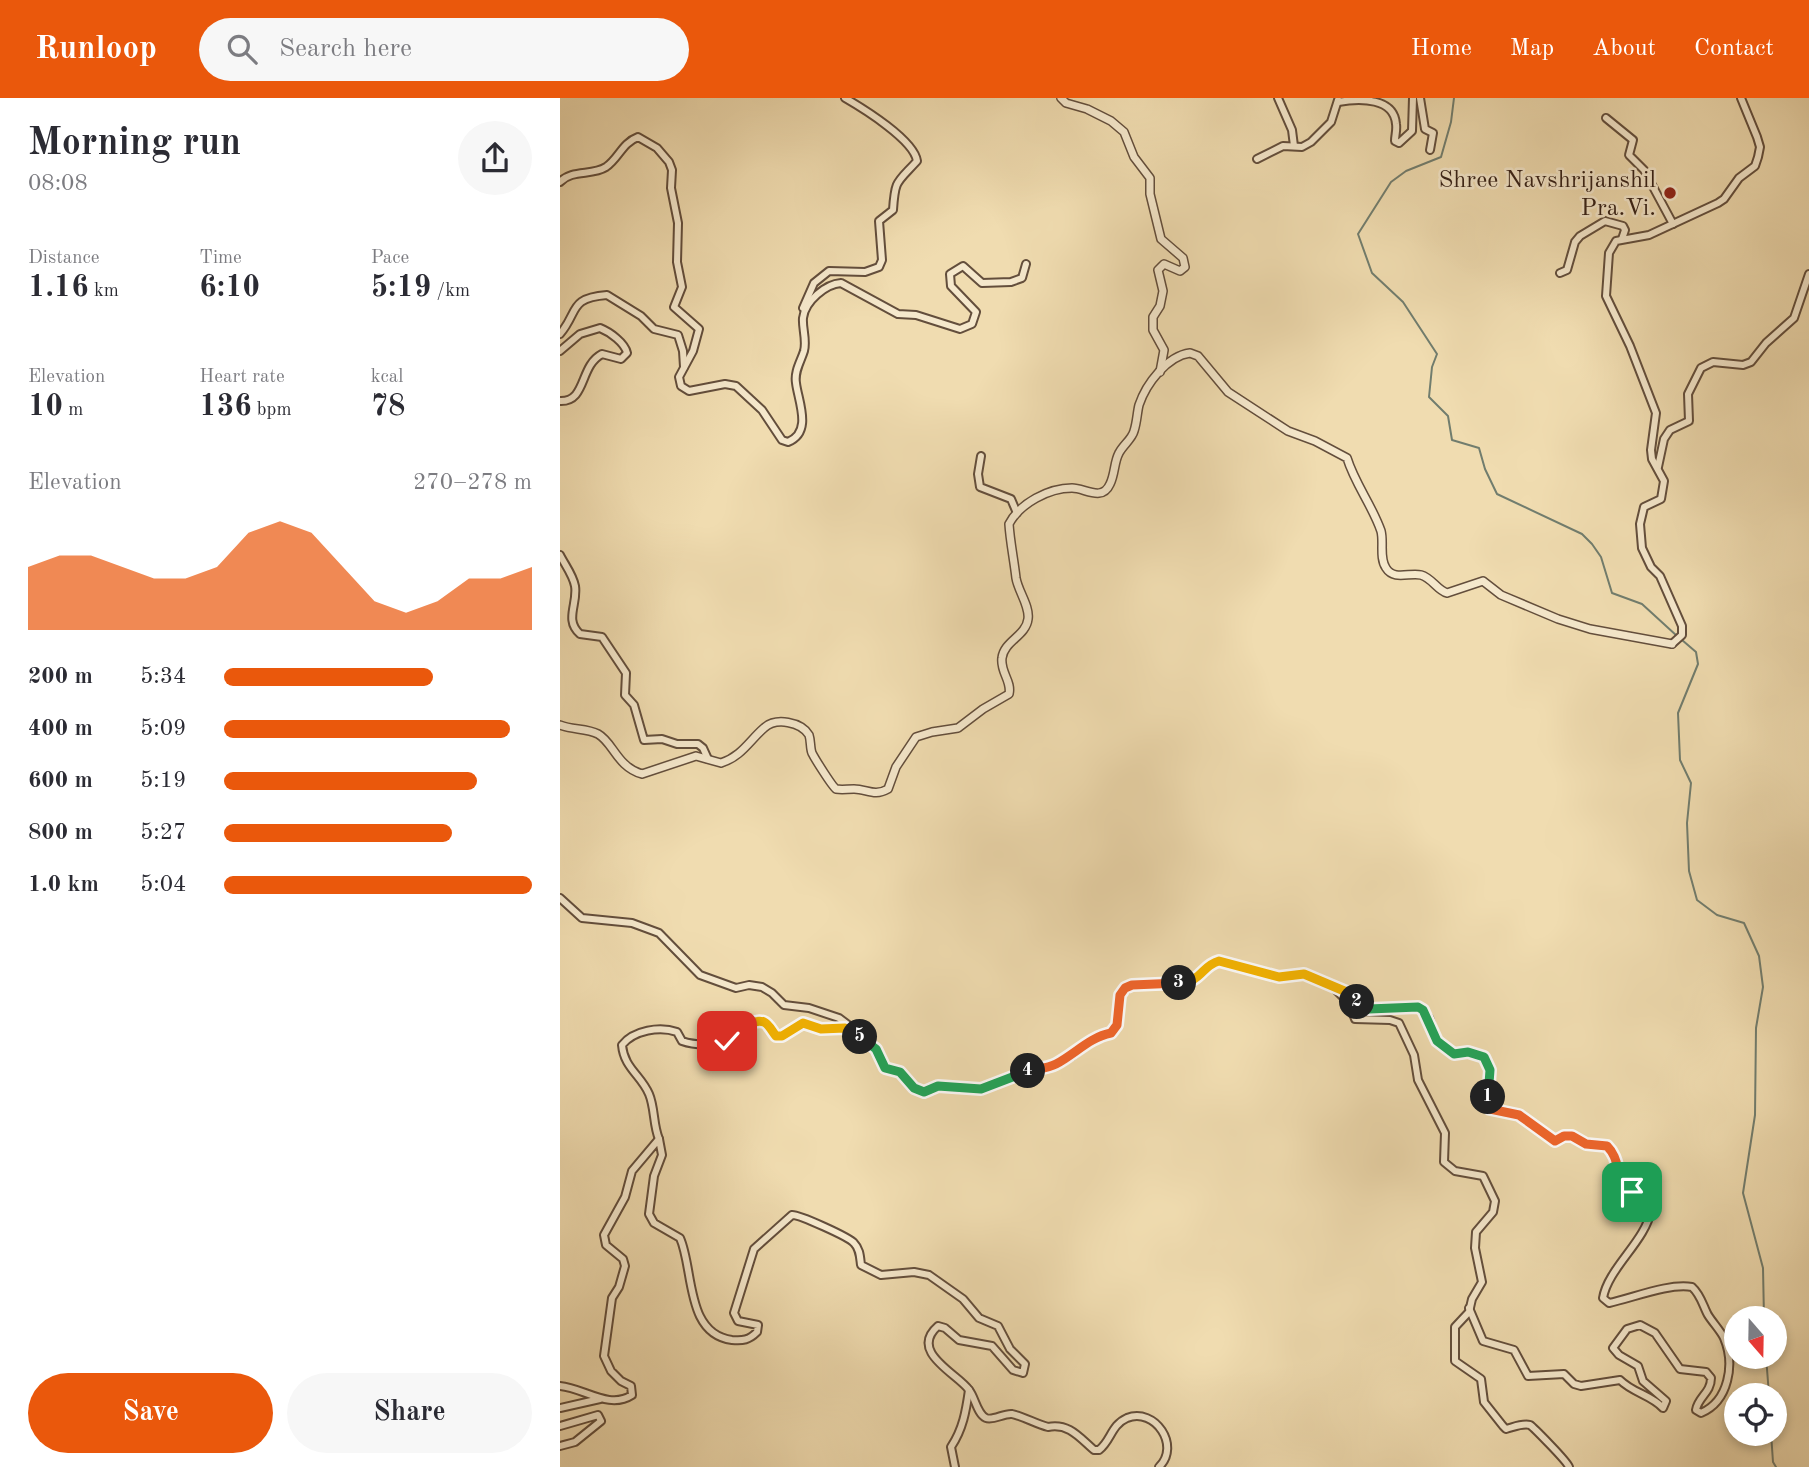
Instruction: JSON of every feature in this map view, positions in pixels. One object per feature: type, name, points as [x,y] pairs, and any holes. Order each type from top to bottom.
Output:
[{"type":"street","points":[[560,182],[566,176],[605,167],[625,144],[638,137],[651,143],[669,162],[678,223],[677,262],[682,287],[674,307],[699,329],[693,351],[679,377],[685,390],[725,384],[736,386],[768,417],[782,440],[793,440],[803,419],[796,383],[804,350],[803,304],[819,277],[829,271],[866,272],[880,267],[882,260],[879,221],[893,210],[893,192],[897,183],[917,161],[915,152],[891,129],[845,98]]},
{"type":"street","points":[[1061,98],[1066,103],[1087,108],[1111,121],[1124,132],[1134,157],[1150,178],[1151,200],[1161,239],[1184,262],[1185,267],[1180,271],[1164,264],[1158,270],[1163,291],[1160,306],[1153,317],[1153,330],[1164,350],[1160,372]]},
{"type":"street","points":[[1278,98],[1292,130],[1294,146]]},
{"type":"street","points":[[1257,159],[1283,146],[1303,147],[1323,132],[1331,121],[1338,100],[1368,98],[1382,99],[1388,103],[1396,120],[1395,141],[1399,143],[1412,131],[1413,98]]},
{"type":"street","points":[[1420,98],[1425,130],[1433,133],[1434,138],[1430,150]]},
{"type":"street","points":[[560,725],[577,731],[595,732],[607,742],[616,757],[642,774],[696,756],[721,763],[747,748],[764,727],[771,724],[796,724],[809,735],[813,754],[822,766],[830,785],[842,790],[857,789],[879,793],[888,789],[896,767],[916,737],[958,728],[983,709],[1005,698],[1010,689],[1002,657],[1009,642],[1026,625],[1029,617],[1016,578],[1009,524],[1017,513],[1043,495],[1073,488],[1097,494],[1110,486],[1119,453],[1134,433],[1143,394],[1160,372],[1180,355],[1194,354],[1228,392],[1288,431],[1342,453],[1375,517],[1382,535],[1384,562],[1390,572],[1425,576],[1447,593],[1483,581],[1502,595],[1558,619],[1609,633],[1672,644],[1682,635],[1682,626],[1660,576],[1647,560],[1640,537],[1644,507],[1661,499],[1665,489],[1651,450],[1656,413],[1630,346],[1606,296],[1609,253],[1611,245],[1622,239],[1649,235],[1724,199],[1735,182],[1755,166],[1760,148],[1741,98]]},
{"type":"street","points":[[1606,118],[1633,140],[1629,155],[1644,170],[1674,224]]},
{"type":"street","points":[[1560,273],[1567,270],[1578,238],[1601,223],[1609,221],[1623,226],[1625,230],[1622,239]]},
{"type":"street","points":[[804,313],[824,288],[841,283],[898,314],[916,315],[960,329],[972,324],[976,312],[951,286],[949,280],[953,269],[963,266],[982,283],[1012,282],[1022,278],[1026,264]]},
{"type":"street","points":[[1658,467],[1660,449],[1670,429],[1689,421],[1688,394],[1701,368],[1713,362],[1743,365],[1751,362],[1766,343],[1794,318],[1809,274]]},
{"type":"street","points":[[560,334],[575,306],[591,297],[607,295],[641,316],[654,329],[678,335],[684,367]]},
{"type":"street","points":[[560,351],[580,334],[600,328],[626,348],[627,353],[621,359],[602,354],[595,358],[585,372],[576,395],[572,399],[560,401]]},
{"type":"street","points":[[981,456],[978,474],[980,487],[1012,499],[1017,513]]},
{"type":"street","points":[[560,555],[576,589],[571,617],[574,626],[580,634],[602,637],[612,650],[626,673],[625,695],[634,705],[644,740],[662,738],[677,744],[698,744],[708,759]]},
{"type":"street","points":[[560,898],[582,918],[632,923],[659,933],[700,975],[736,988],[754,985],[767,989],[784,1005],[809,1008],[839,1018],[854,1028],[858,1035]]},
{"type":"street","points":[[1159,1467],[1167,1456],[1167,1440],[1164,1433],[1147,1417],[1136,1415],[1117,1424],[1103,1447],[1094,1450],[1061,1425],[1048,1427],[1038,1421],[1011,1414],[988,1419],[983,1417],[969,1390],[935,1361],[930,1341],[934,1329],[938,1326],[945,1328],[959,1340],[992,1346],[1013,1370],[1023,1373],[1025,1364],[1010,1349],[998,1326],[979,1318],[963,1299],[929,1275],[914,1272],[881,1275],[866,1269],[861,1265],[860,1252],[854,1242],[797,1214],[785,1220],[758,1243],[750,1259],[734,1313],[738,1321],[758,1325],[757,1332],[743,1341],[727,1340],[715,1334],[702,1317],[692,1294],[680,1238],[654,1223],[649,1214],[654,1176],[662,1155],[650,1096],[629,1069],[622,1045],[635,1034],[664,1029],[677,1032],[682,1041],[700,1044],[727,1041],[749,1024],[764,1022],[776,1036],[782,1036],[803,1023],[821,1029],[845,1028],[876,1049],[885,1068],[905,1075],[919,1091],[938,1086],[981,1089],[1032,1069],[1048,1068],[1072,1056],[1097,1037],[1111,1033],[1117,1025],[1120,995],[1132,985],[1189,982],[1196,979],[1211,964],[1219,961],[1279,977],[1304,974],[1349,993],[1361,1006],[1369,1009],[1418,1007],[1423,1010],[1437,1041],[1454,1054],[1468,1052],[1484,1057],[1490,1070],[1490,1109],[1519,1115],[1555,1141],[1564,1136],[1572,1136],[1586,1144],[1610,1148],[1622,1185],[1644,1199],[1651,1210],[1645,1226],[1624,1257],[1603,1298],[1609,1303],[1621,1302],[1648,1292],[1692,1287],[1722,1334],[1729,1352],[1723,1393],[1709,1409],[1701,1413],[1696,1410],[1699,1401],[1707,1394],[1711,1378],[1706,1372],[1680,1369],[1655,1333],[1640,1325],[1627,1329],[1612,1348],[1638,1366],[1643,1381],[1666,1401],[1663,1408],[1649,1396],[1631,1391],[1620,1380],[1581,1386],[1574,1384],[1564,1374],[1528,1376],[1514,1350],[1483,1341],[1469,1308]]},
{"type":"street","points":[[1335,989],[1349,1003],[1355,1019],[1390,1020],[1399,1023],[1414,1055],[1418,1080],[1445,1133],[1446,1165],[1460,1172],[1483,1176],[1495,1201],[1494,1207],[1476,1231],[1475,1248],[1482,1282],[1453,1334],[1455,1361],[1481,1379],[1484,1402],[1506,1429],[1525,1424],[1534,1428],[1544,1441],[1564,1457],[1569,1467]]},
{"type":"street","points":[[560,1386],[602,1398],[625,1400],[632,1395],[631,1386],[611,1371],[604,1356],[612,1298],[619,1287],[625,1266],[623,1259],[606,1245],[604,1235],[625,1197],[632,1171],[659,1139]]},
{"type":"street","points":[[955,1467],[951,1447],[958,1437],[967,1411],[969,1390]]},
{"type":"street","points":[[560,1408],[602,1398]]},
{"type":"street","points":[[560,1426],[598,1415],[601,1421],[575,1442],[560,1446]]},
{"type":"waterway","points":[[1454,98],[1451,122],[1441,157],[1406,171],[1391,182],[1358,234],[1372,273],[1403,302],[1437,354],[1432,367],[1429,397],[1448,416],[1452,440],[1479,448],[1497,494],[1582,534],[1601,557],[1612,593],[1642,604],[1677,636]]},
{"type":"waterway","points":[[1682,640],[1696,652],[1698,664],[1678,713],[1680,760],[1691,783],[1687,823],[1689,871],[1697,900],[1717,915],[1744,923],[1759,956],[1763,987],[1756,1028],[1755,1115],[1743,1193],[1763,1268],[1764,1306]]},
{"type":"waterway","points":[[1767,1369],[1768,1383]]},
{"type":"waterway","points":[[1772,1446],[1776,1467]]},
{"type":"place","name":"Shree Navshrijanshil Pra.Vi.","points":[[1670,193]]},
{"type":"route","points":[[727,1041],[747,1026],[759,1022],[764,1022],[780,1037],[803,1023],[821,1029],[841,1027],[852,1031],[876,1049],[885,1068],[905,1075],[919,1091],[924,1092],[938,1086],[981,1089],[1010,1080],[1032,1069],[1048,1068],[1072,1056],[1097,1037],[1111,1033],[1117,1025],[1120,995],[1125,988],[1132,985],[1189,982],[1201,975],[1211,964],[1219,961],[1279,977],[1304,974],[1349,993],[1361,1006],[1369,1009],[1418,1007],[1423,1010],[1429,1018],[1437,1041],[1454,1054],[1468,1052],[1484,1057],[1490,1070],[1490,1109],[1519,1115],[1555,1141],[1564,1136],[1572,1136],[1593,1146],[1607,1146],[1616,1161],[1622,1185],[1632,1192]]}]
